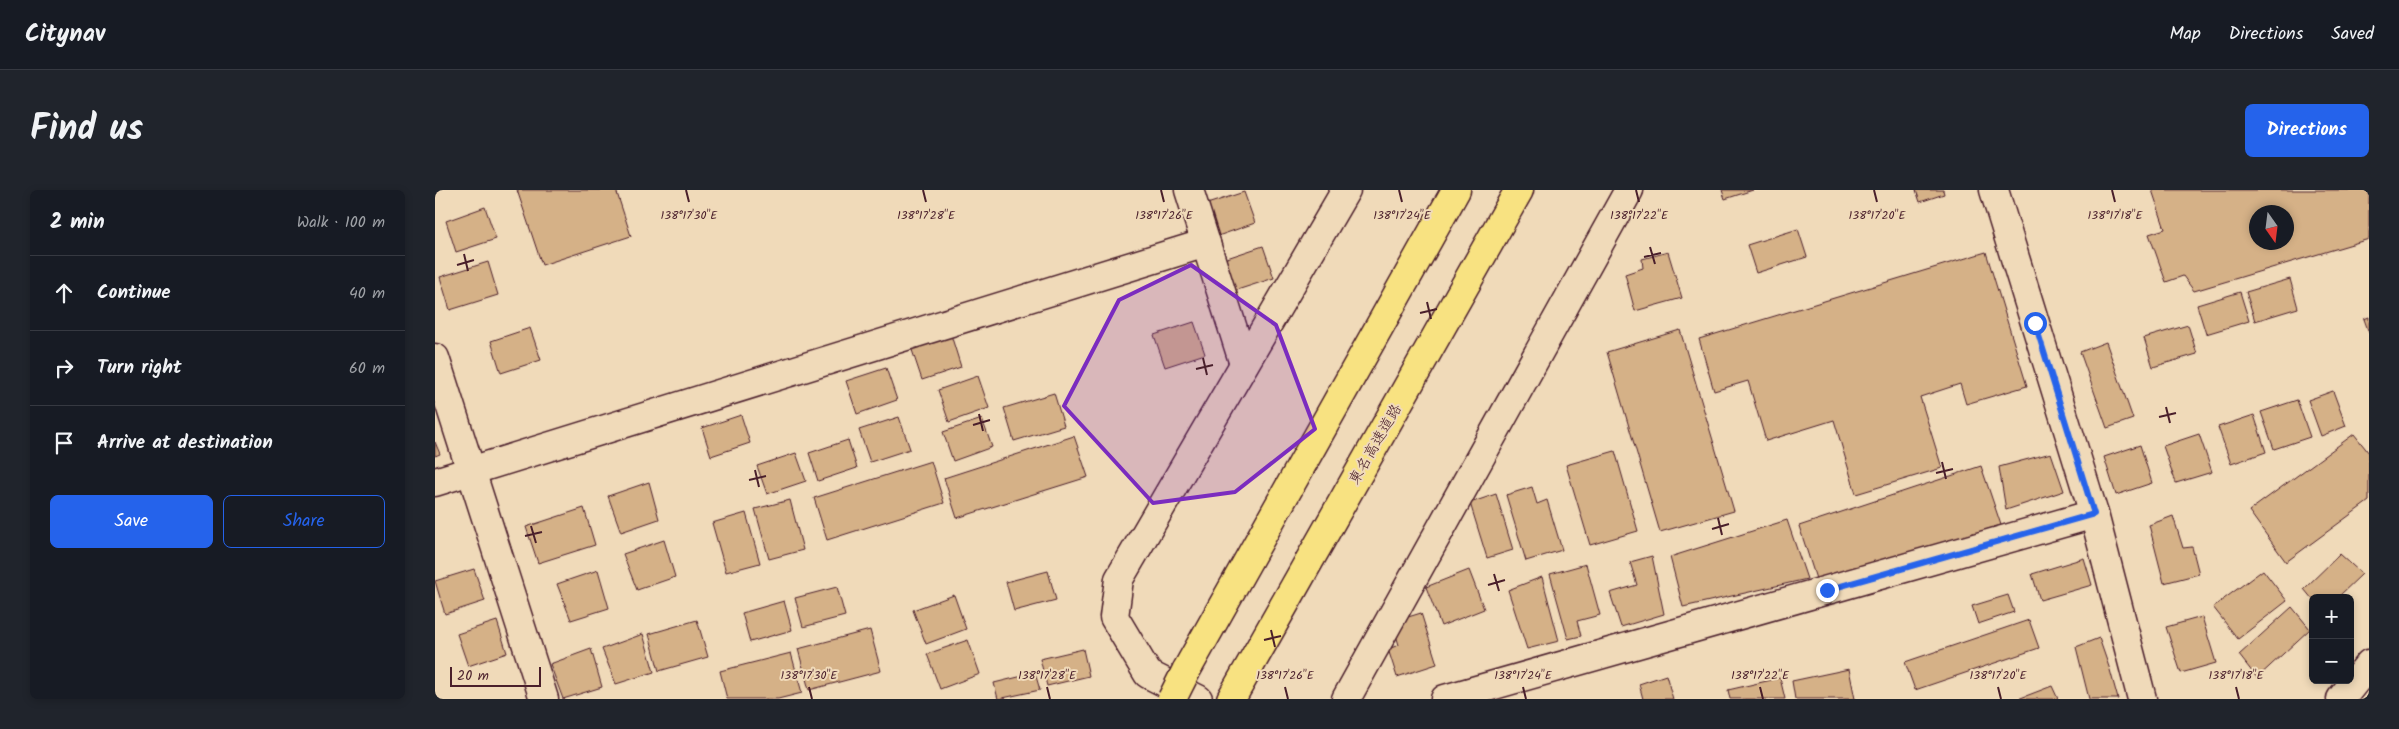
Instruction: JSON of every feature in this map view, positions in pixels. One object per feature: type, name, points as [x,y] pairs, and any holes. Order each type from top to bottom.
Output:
[{"type":"highway","points":[[1172,699],[1456,190]]},
{"type":"highway","name":"東名高速道路","points":[[1232,697],[1519,190]]},
{"type":"street","points":[[1189,190],[1244,364]]},
{"type":"street","points":[[1198,699],[1147,674],[1114,617],[1119,579],[1345,190]]},
{"type":"street","points":[[1346,699],[1629,190]]},
{"type":"street","points":[[1993,190],[2094,514],[2142,699]]},
{"type":"street","points":[[435,482],[1206,243]]},
{"type":"street","points":[[435,358],[544,699]]},
{"type":"street","points":[[1445,699],[2094,514]]},
{"type":"street","points":[[2341,699],[2369,664]]},
{"type":"highlighted area","points":[[1191,265],[1276,325],[1315,429],[1235,492],[1153,503],[1064,406],[1119,300]]},
{"type":"building","points":[[517,190],[616,190],[631,236],[542,265]]},
{"type":"building","points":[[1722,190],[1753,190],[1725,199]]},
{"type":"building","points":[[1916,190],[1943,190],[1944,194],[1920,202]]},
{"type":"building","points":[[2152,190],[2369,190],[2369,239],[2194,291],[2183,276],[2166,282],[2149,234],[2165,229]]},
{"type":"building","points":[[1244,192],[1255,223],[1215,237],[1204,205]]},
{"type":"building","points":[[485,207],[496,239],[456,252],[446,221]]},
{"type":"building","points":[[1798,229],[1807,257],[1756,273],[1747,245]]},
{"type":"building","points":[[1263,246],[1274,278],[1234,291],[1224,259]]},
{"type":"building","points":[[1668,252],[1682,298],[1635,311],[1625,274],[1643,268],[1642,259]]},
{"type":"building","points":[[1986,252],[2027,386],[1966,404],[1960,384],[1920,397],[1942,468],[1856,494],[1834,420],[1766,441],[1748,381],[1714,391],[1699,339]]},
{"type":"building","points":[[488,262],[498,295],[450,310],[440,277]]},
{"type":"building","points":[[2290,279],[2298,308],[2255,321],[2246,292]]},
{"type":"building","points":[[2240,292],[2249,321],[2206,334],[2197,305]]},
{"type":"building","points":[[2369,317],[2369,333],[2364,319]]},
{"type":"building","points":[[1194,322],[1205,354],[1165,367],[1154,335]]},
{"type":"building","points":[[2188,325],[2197,354],[2153,367],[2144,338]]},
{"type":"building","points":[[530,328],[541,360],[501,373],[491,341]]},
{"type":"building","points":[[1680,330],[1734,511],[1660,532],[1607,352]]},
{"type":"building","points":[[951,335],[961,367],[922,380],[911,347]]},
{"type":"building","points":[[2106,342],[2133,419],[2107,428],[2080,352]]},
{"type":"building","points":[[886,368],[897,400],[857,414],[846,381]]},
{"type":"building","points":[[978,376],[989,408],[949,422],[938,390]]},
{"type":"building","points":[[2333,391],[2346,426],[2321,436],[2308,400]]},
{"type":"building","points":[[1054,393],[1064,426],[1014,441],[1004,408]]},
{"type":"building","points":[[2297,400],[2310,437],[2274,449],[2261,412]]},
{"type":"building","points":[[741,415],[750,443],[711,456],[702,428]]},
{"type":"building","points":[[2254,415],[2266,452],[2231,464],[2218,427]]},
{"type":"building","points":[[899,417],[910,449],[870,462],[859,430]]},
{"type":"building","points":[[982,419],[992,447],[953,461],[943,432]]},
{"type":"building","points":[[2199,434],[2212,472],[2176,483],[2163,446]]},
{"type":"building","points":[[2354,434],[2369,453],[2369,501],[2286,562],[2249,511]]},
{"type":"building","points":[[1074,436],[1088,477],[957,518],[944,478]]},
{"type":"building","points":[[848,440],[857,468],[818,481],[809,453]]},
{"type":"building","points":[[435,442],[440,454],[435,456]]},
{"type":"building","points":[[2140,445],[2152,483],[2116,495],[2104,457]]},
{"type":"building","points":[[1615,451],[1638,531],[1590,545],[1566,465]]},
{"type":"building","points":[[796,453],[806,481],[767,494],[757,466]]},
{"type":"building","points":[[2051,453],[2064,491],[2006,510],[1999,467]]},
{"type":"building","points":[[931,461],[944,503],[827,540],[814,498]]},
{"type":"building","points":[[1981,466],[2001,525],[1817,582],[1799,526]]},
{"type":"building","points":[[649,482],[659,519],[621,532],[608,496]]},
{"type":"building","points":[[1532,487],[1537,504],[1547,500],[1562,550],[1526,561],[1506,495]]},
{"type":"building","points":[[1496,494],[1513,550],[1487,558],[1470,503]]},
{"type":"building","points":[[790,500],[803,550],[769,559],[755,509]]},
{"type":"building","points":[[584,508],[595,545],[538,563],[526,527]]},
{"type":"building","points":[[746,513],[760,563],[726,572],[712,523]]},
{"type":"building","points":[[2173,516],[2183,548],[2192,547],[2199,574],[2164,583],[2149,525]]},
{"type":"building","points":[[1787,520],[1807,579],[1683,607],[1670,557]]},
{"type":"building","points":[[664,540],[675,577],[637,590],[623,554]]},
{"type":"building","points":[[2340,554],[2362,574],[2341,594],[2309,595],[2304,589]]},
{"type":"building","points":[[1652,556],[1664,614],[1621,627],[1610,593],[1637,585],[1630,562]]},
{"type":"building","points":[[2084,558],[2092,585],[2040,600],[2032,574]]},
{"type":"building","points":[[1586,564],[1600,615],[1577,621],[1581,636],[1568,639],[1550,574]]},
{"type":"building","points":[[474,569],[485,601],[445,614],[435,581]]},
{"type":"building","points":[[598,570],[609,608],[571,620],[557,584]]},
{"type":"building","points":[[1469,570],[1484,609],[1441,626],[1426,587]]},
{"type":"building","points":[[2263,570],[2287,601],[2238,639],[2213,607]]},
{"type":"building","points":[[1048,571],[1056,600],[1014,611],[1006,582]]},
{"type":"building","points":[[1542,577],[1559,641],[1527,649],[1508,590]]},
{"type":"building","points":[[837,587],[845,616],[803,627],[795,598]]},
{"type":"building","points":[[954,595],[966,629],[926,644],[913,610]]},
{"type":"building","points":[[2008,595],[2014,612],[1978,624],[1972,606]]},
{"type":"building","points":[[784,601],[792,630],[750,642],[742,613]]},
{"type":"building","points":[[2292,607],[2309,628],[2309,630],[2257,678],[2239,655]]},
{"type":"building","points":[[1421,613],[1437,664],[1397,677],[1388,649],[1399,645],[1392,622]]},
{"type":"building","points":[[2202,617],[2216,663],[2181,673],[2166,627]]},
{"type":"building","points":[[697,620],[708,657],[659,671],[649,634]]},
{"type":"building","points":[[2029,620],[2039,648],[1915,690],[1905,662]]},
{"type":"building","points":[[497,621],[507,653],[468,666],[457,634]]},
{"type":"building","points":[[870,630],[881,671],[809,690],[798,649]]},
{"type":"building","points":[[643,634],[654,672],[616,684],[602,649]]},
{"type":"building","points":[[2099,638],[2118,699],[2089,699],[2076,647]]},
{"type":"building","points":[[968,640],[980,674],[940,689],[927,654]]},
{"type":"building","points":[[591,649],[602,687],[563,699],[550,664]]},
{"type":"building","points":[[1083,649],[1089,676],[1047,686],[1040,659]]},
{"type":"building","points":[[791,653],[802,693],[778,699],[727,699],[720,671]]},
{"type":"building","points":[[1849,669],[1855,699],[1795,699],[1792,681]]},
{"type":"building","points":[[1035,673],[1040,690],[998,699],[994,683]]},
{"type":"building","points":[[1666,675],[1673,699],[1643,699],[1639,684]]},
{"type":"building","points":[[1780,678],[1785,699],[1730,699],[1728,690]]},
{"type":"building","points":[[2052,686],[2058,699],[2018,699]]},
{"type":"route","points":[[1827,590],[2094,514],[2035,323]]}]
